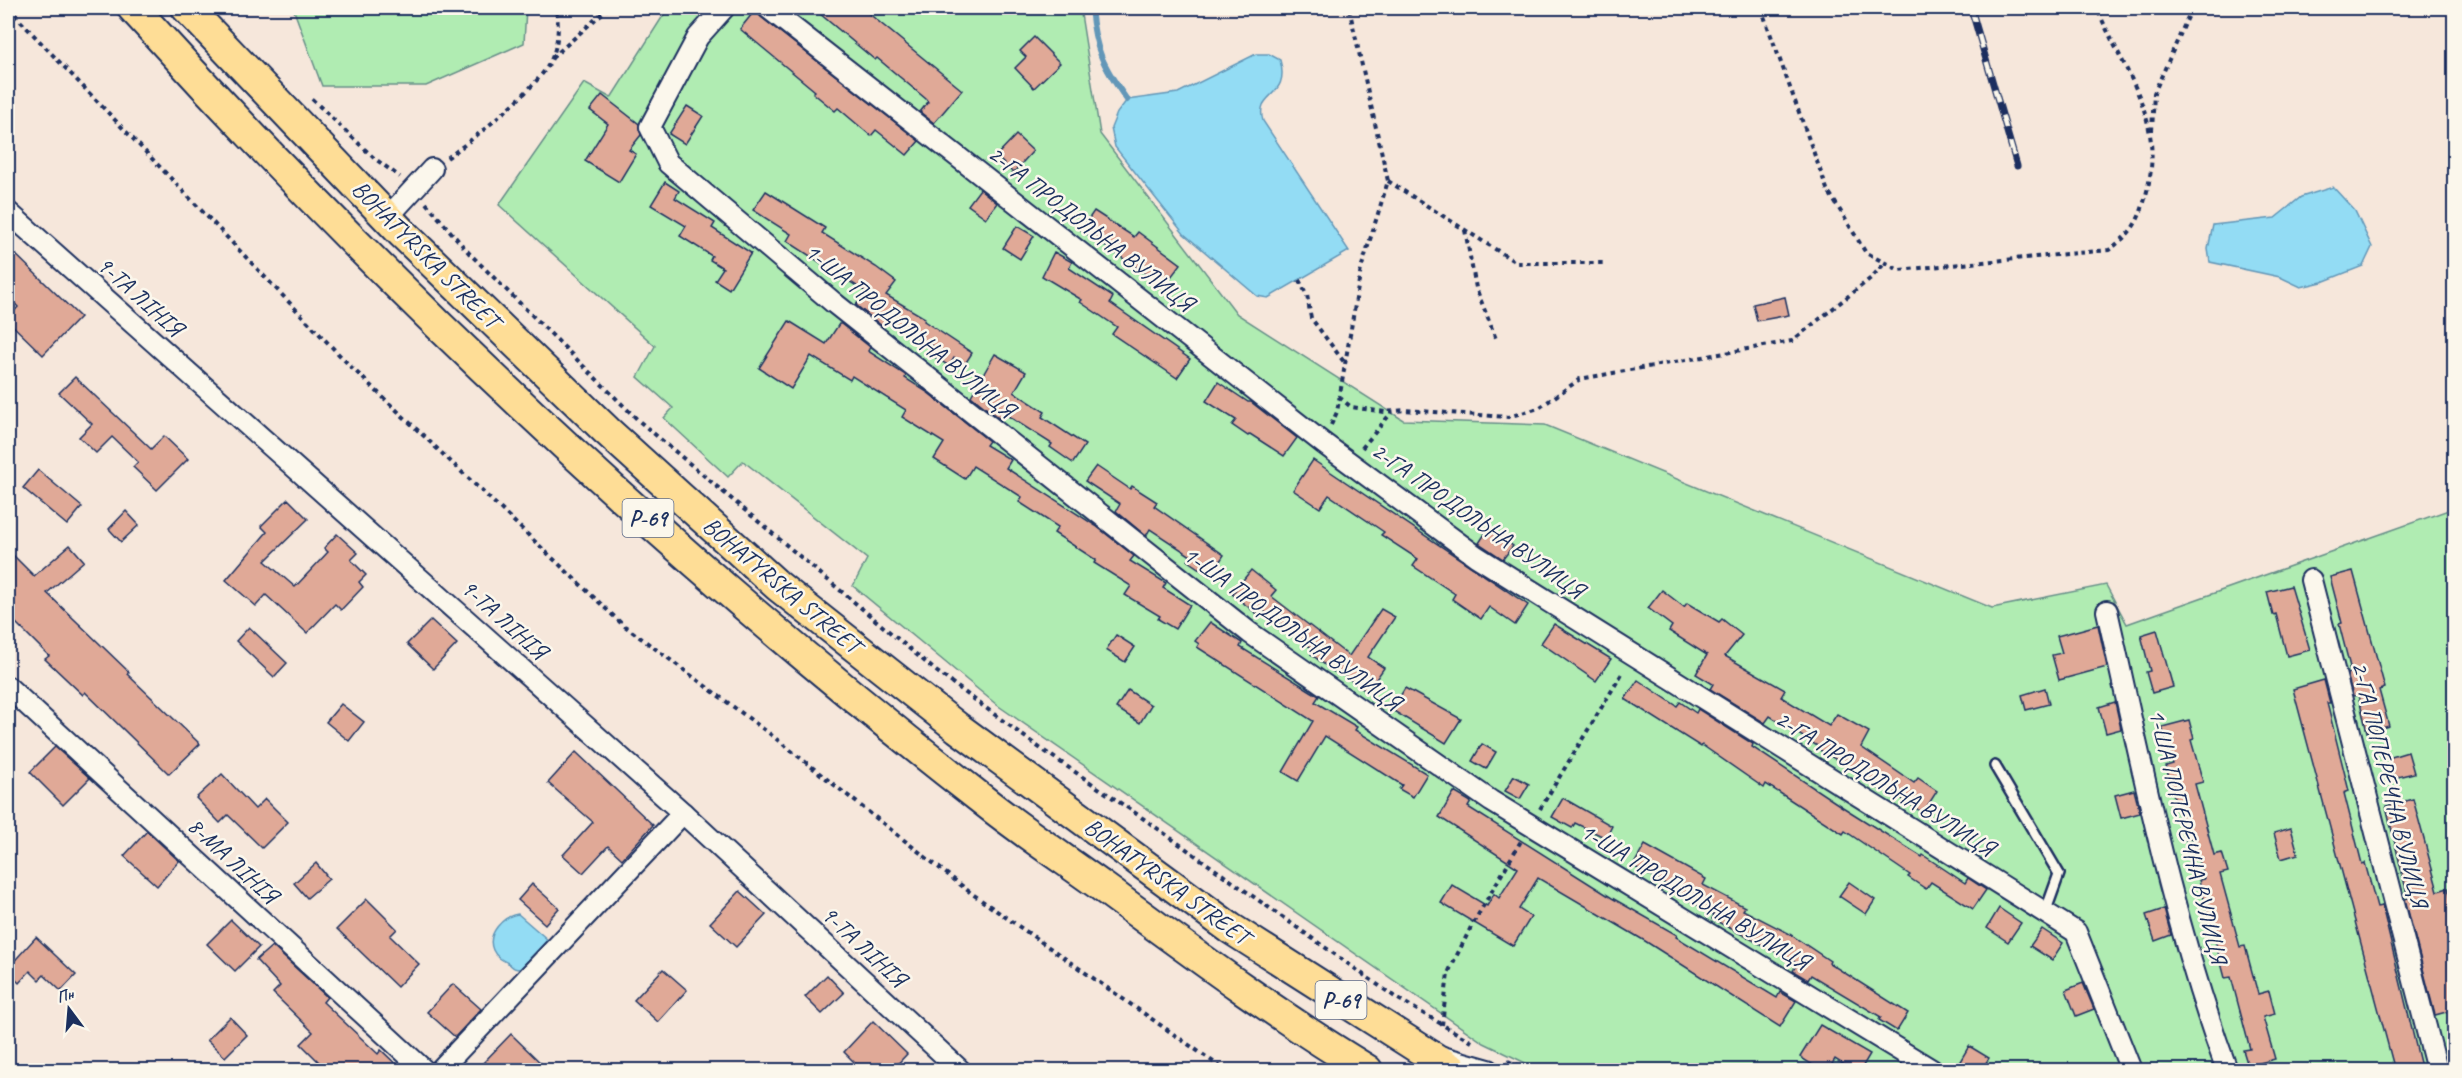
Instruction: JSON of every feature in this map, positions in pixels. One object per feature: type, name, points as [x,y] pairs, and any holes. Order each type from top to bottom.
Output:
[{"type":"main road","name":"BOHATYRSKA STREET","points":[[133,8],[375,264],[548,429],[760,619],[986,803],[1216,970],[1367,1071]]},
{"type":"main road","name":"BOHATYRSKA STREET","points":[[187,8],[387,218],[607,431],[778,586],[958,728],[1230,928],[1453,1071]]},
{"type":"street","name":"1-ША ПРОДОЛЬНА ВУЛИЦЯ","points":[[724,8],[698,38],[650,127],[668,163],[834,303],[1250,633],[1491,801],[1932,1071]]},
{"type":"street","name":"2-ГА ПРОДОЛЬНА ВУЛИЦЯ","points":[[768,8],[1323,443],[1476,556],[2076,932],[2130,1071]]},
{"type":"street","points":[[387,218],[432,169]]},
{"type":"street","name":"9-ТА ЛІНІЯ","points":[[8,212],[683,813],[960,1071]]},
{"type":"street","name":"2-ГА ПОПЕРЕЧНА ВУЛИЦЯ","points":[[2311,580],[2437,1071]]},
{"type":"street","name":"1-ША ПОПЕРЕЧНА ВУЛИЦЯ","points":[[2107,611],[2170,884],[2211,1028],[2227,1071]]},
{"type":"street","name":"8-МА ЛІНІЯ","points":[[8,687],[424,1071]]},
{"type":"street","points":[[440,1071],[683,813]]},
{"type":"street","points":[[1422,1051],[1495,1064]]},
{"type":"lane","points":[[1995,766],[2059,874],[2045,913]]},
{"type":"path","points":[[8,8],[350,366],[622,624],[770,734],[972,893],[1225,1071]]},
{"type":"path","points":[[552,59],[559,21],[555,8]]},
{"type":"path","points":[[432,169],[480,133],[530,87],[552,59],[608,8]]},
{"type":"path","points":[[1323,443],[1336,412],[1361,269],[1388,181],[1349,8]]},
{"type":"path","points":[[1761,8],[1827,189],[1866,253],[1899,270],[2109,250],[2126,238],[2140,218],[2151,178],[2154,93],[2192,8]]},
{"type":"path","points":[[2097,8],[2108,35],[2136,88],[2151,132]]},
{"type":"path","points":[[305,93],[374,158],[416,186],[429,207],[469,253],[639,421],[936,671],[1037,746],[1395,997],[1473,1043]]},
{"type":"path","points":[[1388,181],[1517,263],[1604,263]]},
{"type":"path","points":[[1465,230],[1476,288],[1496,339]]},
{"type":"path","points":[[1339,397],[1351,407],[1384,412],[1405,410],[1508,417],[1539,408],[1580,379],[1792,341],[1871,278],[1885,263]]},
{"type":"path","points":[[1299,280],[1307,295],[1311,318],[1345,363]]},
{"type":"path","points":[[1351,463],[1392,411]]},
{"type":"path","points":[[1495,1064],[1528,1071]]},
{"type":"green space","points":[[293,8],[526,8],[524,43],[426,86],[322,86]]},
{"type":"green space","points":[[668,8],[1080,8],[1100,134],[1237,314],[1403,420],[1545,425],[1992,608],[2106,585],[2127,624],[2454,508],[2454,1070],[1540,1070],[1484,1043],[997,705],[853,586],[867,559],[743,461],[728,477],[664,418],[673,408],[638,377],[655,346],[499,205],[584,83],[611,98]]},
{"type":"water","points":[[1256,54],[1269,54],[1280,60],[1282,73],[1277,89],[1263,104],[1263,121],[1349,251],[1268,298],[1257,296],[1184,234],[1115,147],[1111,128],[1117,113],[1127,100],[1178,93]]},
{"type":"water","points":[[2333,187],[2355,211],[2372,247],[2363,266],[2322,282],[2301,287],[2280,277],[2210,262],[2208,249],[2213,225],[2275,218],[2301,197]]},
{"type":"water","points":[[518,914],[548,940],[520,969],[516,969],[497,956],[491,944],[497,927],[507,918]]},
{"type":"building","points":[[813,8],[862,8],[962,90],[934,123],[920,112],[928,102],[926,99]]},
{"type":"building","points":[[756,9],[761,17],[919,141],[907,155],[876,130],[871,136],[838,108],[835,111],[813,93],[815,91],[740,29]]},
{"type":"building","points":[[1034,37],[1060,63],[1034,88],[1015,68],[1026,57],[1020,51]]},
{"type":"building","points":[[602,95],[639,124],[641,135],[629,150],[636,154],[619,182],[585,161],[608,124],[590,110]]},
{"type":"building","points":[[687,106],[703,116],[685,144],[669,134]]},
{"type":"building","points":[[1016,135],[1033,151],[1013,173],[996,156]]},
{"type":"building","points":[[665,182],[679,191],[675,198],[715,223],[712,228],[751,253],[729,289],[715,280],[723,268],[710,260],[712,256],[680,236],[686,226],[651,205]]},
{"type":"building","points":[[980,189],[997,203],[986,218],[968,205]]},
{"type":"building","points":[[766,191],[825,228],[822,233],[896,282],[886,295],[925,318],[924,321],[972,353],[965,364],[954,358],[949,366],[933,356],[938,349],[888,320],[883,327],[856,305],[866,292],[787,241],[791,234],[753,210]]},
{"type":"building","points":[[1094,211],[1134,237],[1138,232],[1181,264],[1164,286],[1081,230]]},
{"type":"building","points":[[1017,226],[1034,236],[1020,259],[1003,248]]},
{"type":"building","points":[[8,247],[80,317],[43,355],[8,321],[18,307],[8,296]]},
{"type":"building","points":[[1054,252],[1072,262],[1069,268],[1113,297],[1110,303],[1190,359],[1177,378],[1112,334],[1117,327],[1080,302],[1082,300],[1042,276]]},
{"type":"building","points":[[1785,297],[1789,315],[1757,321],[1753,304]]},
{"type":"building","points":[[789,321],[826,344],[841,324],[870,347],[868,351],[904,374],[905,378],[927,392],[989,441],[986,445],[1011,460],[1006,468],[1096,526],[1134,556],[1130,561],[1166,583],[1163,588],[1190,605],[1175,629],[1158,619],[1160,616],[1125,595],[1131,586],[1094,563],[1096,560],[1054,533],[1058,527],[1019,502],[1022,497],[973,466],[965,479],[934,459],[944,443],[902,417],[906,410],[852,376],[850,380],[811,356],[791,389],[759,368]]},
{"type":"building","points":[[995,354],[1026,372],[1014,392],[1045,412],[1042,417],[1085,445],[1073,463],[1050,447],[1052,444],[1005,414],[1001,420],[971,396]]},
{"type":"building","points":[[75,377],[151,449],[164,436],[188,459],[157,490],[133,467],[138,462],[112,437],[96,453],[79,437],[92,424],[59,393]]},
{"type":"building","points":[[1218,382],[1251,402],[1297,438],[1284,456],[1232,425],[1236,420],[1206,401]]},
{"type":"building","points":[[1313,460],[1528,605],[1515,625],[1489,607],[1481,619],[1452,599],[1455,594],[1413,566],[1418,559],[1381,535],[1384,532],[1329,495],[1320,508],[1293,490]]},
{"type":"building","points":[[1096,466],[1130,489],[1132,486],[1157,502],[1154,506],[1224,555],[1210,576],[1188,561],[1191,556],[1150,529],[1146,536],[1116,511],[1120,504],[1085,481]]},
{"type":"building","points":[[38,470],[82,507],[67,525],[23,488]]},
{"type":"building","points":[[288,499],[308,519],[265,561],[295,587],[328,552],[324,548],[337,534],[358,553],[351,560],[366,575],[359,582],[363,587],[341,610],[335,604],[307,633],[266,595],[256,606],[226,580],[267,532],[261,526]]},
{"type":"building","points":[[126,511],[139,525],[121,542],[109,529]]},
{"type":"building","points":[[1488,529],[1513,546],[1503,559],[1479,543]]},
{"type":"building","points":[[70,545],[84,561],[47,593],[200,744],[169,774],[85,692],[83,695],[45,659],[49,656],[8,615],[8,550],[34,576]]},
{"type":"building","points":[[1251,570],[1276,590],[1271,596],[1349,656],[1381,609],[1395,617],[1368,657],[1384,668],[1367,692],[1335,669],[1334,672],[1311,654],[1314,650],[1261,609],[1257,614],[1232,594]]},
{"type":"building","points":[[2353,571],[2385,688],[2379,690],[2389,726],[2367,732],[2358,695],[2353,696],[2347,674],[2350,673],[2350,667],[2330,577]]},
{"type":"building","points":[[2291,586],[2310,650],[2287,656],[2276,614],[2273,615],[2267,592]]},
{"type":"building","points":[[1662,590],[1684,607],[1687,603],[1719,622],[1722,619],[1742,635],[1725,656],[1785,690],[1781,697],[1829,726],[1837,714],[1869,732],[1861,747],[1914,783],[1918,778],[1937,791],[1923,813],[1884,787],[1881,790],[1863,778],[1864,776],[1818,749],[1819,747],[1770,716],[1765,723],[1710,689],[1713,684],[1696,674],[1707,655],[1669,631],[1672,626],[1648,608]]},
{"type":"building","points":[[431,620],[457,644],[433,669],[407,644]]},
{"type":"building","points":[[1210,622],[1242,643],[1240,647],[1319,696],[1315,702],[1357,727],[1355,730],[1427,774],[1413,797],[1399,789],[1402,785],[1325,736],[1298,781],[1283,772],[1313,721],[1197,647],[1199,644],[1195,641]]},
{"type":"building","points":[[1554,624],[1611,659],[1596,681],[1541,643]]},
{"type":"building","points":[[2098,625],[2107,667],[2059,680],[2052,655],[2062,653],[2057,636]]},
{"type":"building","points":[[249,627],[287,663],[274,677],[236,641]]},
{"type":"building","points":[[2157,630],[2173,687],[2152,693],[2146,672],[2150,671],[2141,635]]},
{"type":"building","points":[[1116,635],[1135,647],[1125,662],[1106,650]]},
{"type":"building","points":[[1638,680],[1677,706],[1680,702],[1696,713],[1698,709],[1753,744],[1752,747],[1841,806],[1922,857],[1923,855],[1965,883],[1968,878],[1986,890],[1973,909],[1931,882],[1926,889],[1908,877],[1910,875],[1845,831],[1843,834],[1766,784],[1764,788],[1702,745],[1701,747],[1625,699]]},
{"type":"building","points":[[2324,680],[2330,703],[2327,703],[2349,791],[2344,793],[2362,864],[2365,863],[2377,907],[2382,906],[2422,1071],[2395,1071],[2293,689]]},
{"type":"building","points":[[1405,688],[1461,719],[1446,743],[1392,710]]},
{"type":"building","points":[[2045,688],[2049,704],[2026,710],[2022,695]]},
{"type":"building","points":[[1128,690],[1151,705],[1140,723],[1116,708]]},
{"type":"building","points":[[2115,702],[2121,729],[2106,733],[2099,707]]},
{"type":"building","points":[[341,704],[364,722],[349,741],[326,722]]},
{"type":"building","points":[[2189,720],[2194,739],[2191,740],[2203,782],[2195,784],[2214,855],[2222,853],[2228,872],[2220,874],[2240,947],[2245,946],[2258,994],[2269,991],[2275,1014],[2263,1017],[2275,1059],[2248,1066],[2243,1050],[2250,1049],[2231,977],[2225,978],[2199,880],[2204,879],[2193,838],[2185,840],[2166,766],[2173,764],[2162,727]]},
{"type":"building","points":[[1482,744],[1496,752],[1486,769],[1472,761]]},
{"type":"building","points":[[55,747],[90,778],[63,805],[30,772]]},
{"type":"building","points":[[576,752],[653,825],[622,859],[608,846],[583,873],[563,855],[593,822],[548,783]]},
{"type":"building","points":[[2408,752],[2414,773],[2393,778],[2388,758]]},
{"type":"building","points":[[222,774],[255,809],[265,799],[288,822],[262,848],[228,815],[220,823],[196,798]]},
{"type":"building","points":[[1514,776],[1529,784],[1520,799],[1505,791]]},
{"type":"building","points":[[2134,790],[2140,813],[2121,818],[2115,795]]},
{"type":"building","points":[[1454,792],[1471,802],[1468,807],[1612,898],[1677,935],[1676,937],[1777,998],[1780,992],[1796,1001],[1780,1027],[1645,941],[1538,878],[1519,909],[1531,917],[1513,946],[1441,903],[1452,885],[1487,906],[1494,894],[1499,898],[1518,868],[1439,817]]},
{"type":"building","points":[[1563,798],[1612,826],[1606,838],[1575,823],[1572,828],[1552,817]]},
{"type":"building","points":[[2413,799],[2438,891],[2448,888],[2454,910],[2454,924],[2449,926],[2454,947],[2454,1010],[2435,1015],[2405,899],[2408,898],[2386,806]]},
{"type":"building","points":[[2291,828],[2298,854],[2281,859],[2274,833]]},
{"type":"building","points":[[147,831],[179,861],[157,886],[124,856]]},
{"type":"building","points":[[1645,845],[1706,879],[1703,885],[1745,907],[1743,910],[1788,933],[1830,961],[1829,963],[1908,1013],[1897,1031],[1879,1020],[1881,1017],[1811,975],[1808,980],[1793,971],[1797,963],[1712,919],[1714,915],[1679,894],[1680,892],[1633,866]]},
{"type":"building","points":[[316,863],[329,879],[307,898],[294,883]]},
{"type":"building","points":[[1849,882],[1875,900],[1866,914],[1839,896]]},
{"type":"building","points":[[532,884],[559,908],[545,924],[518,900]]},
{"type":"building","points":[[740,891],[766,915],[736,947],[710,923]]},
{"type":"building","points":[[367,899],[397,929],[390,936],[419,964],[397,987],[337,929]]},
{"type":"building","points":[[1999,908],[2021,923],[2008,942],[1987,928]]},
{"type":"building","points":[[2164,909],[2171,935],[2155,941],[2146,915]]},
{"type":"building","points":[[231,920],[259,947],[235,971],[207,944]]},
{"type":"building","points":[[2042,929],[2063,943],[2052,960],[2030,946]]},
{"type":"building","points":[[36,937],[76,975],[61,991],[44,975],[39,980],[30,971],[19,983],[8,972],[8,968]]},
{"type":"building","points":[[272,946],[327,997],[323,1002],[378,1054],[381,1050],[403,1071],[328,1071],[301,1044],[313,1032],[273,993],[280,986],[256,960]]},
{"type":"building","points":[[663,969],[687,990],[658,1022],[634,1000]]},
{"type":"building","points":[[827,975],[844,993],[822,1014],[805,997]]},
{"type":"building","points":[[2083,983],[2094,1009],[2076,1016],[2066,990]]},
{"type":"building","points":[[453,984],[481,1009],[455,1037],[427,1012]]},
{"type":"building","points":[[230,1017],[247,1035],[225,1057],[207,1040]]},
{"type":"building","points":[[873,1021],[907,1054],[891,1071],[863,1071],[844,1052]]},
{"type":"building","points":[[1820,1025],[1870,1054],[1860,1071],[1854,1071],[1835,1059],[1828,1071],[1822,1071],[1800,1057]]},
{"type":"building","points":[[511,1034],[549,1071],[491,1071],[483,1063]]},
{"type":"building","points":[[1969,1046],[1989,1058],[1981,1071],[1972,1071],[1959,1063]]},
{"type":"waterway","points":[[1091,8],[1098,47],[1112,77],[1127,100]]},
{"type":"railway","points":[[1971,8],[2017,166]]}]
